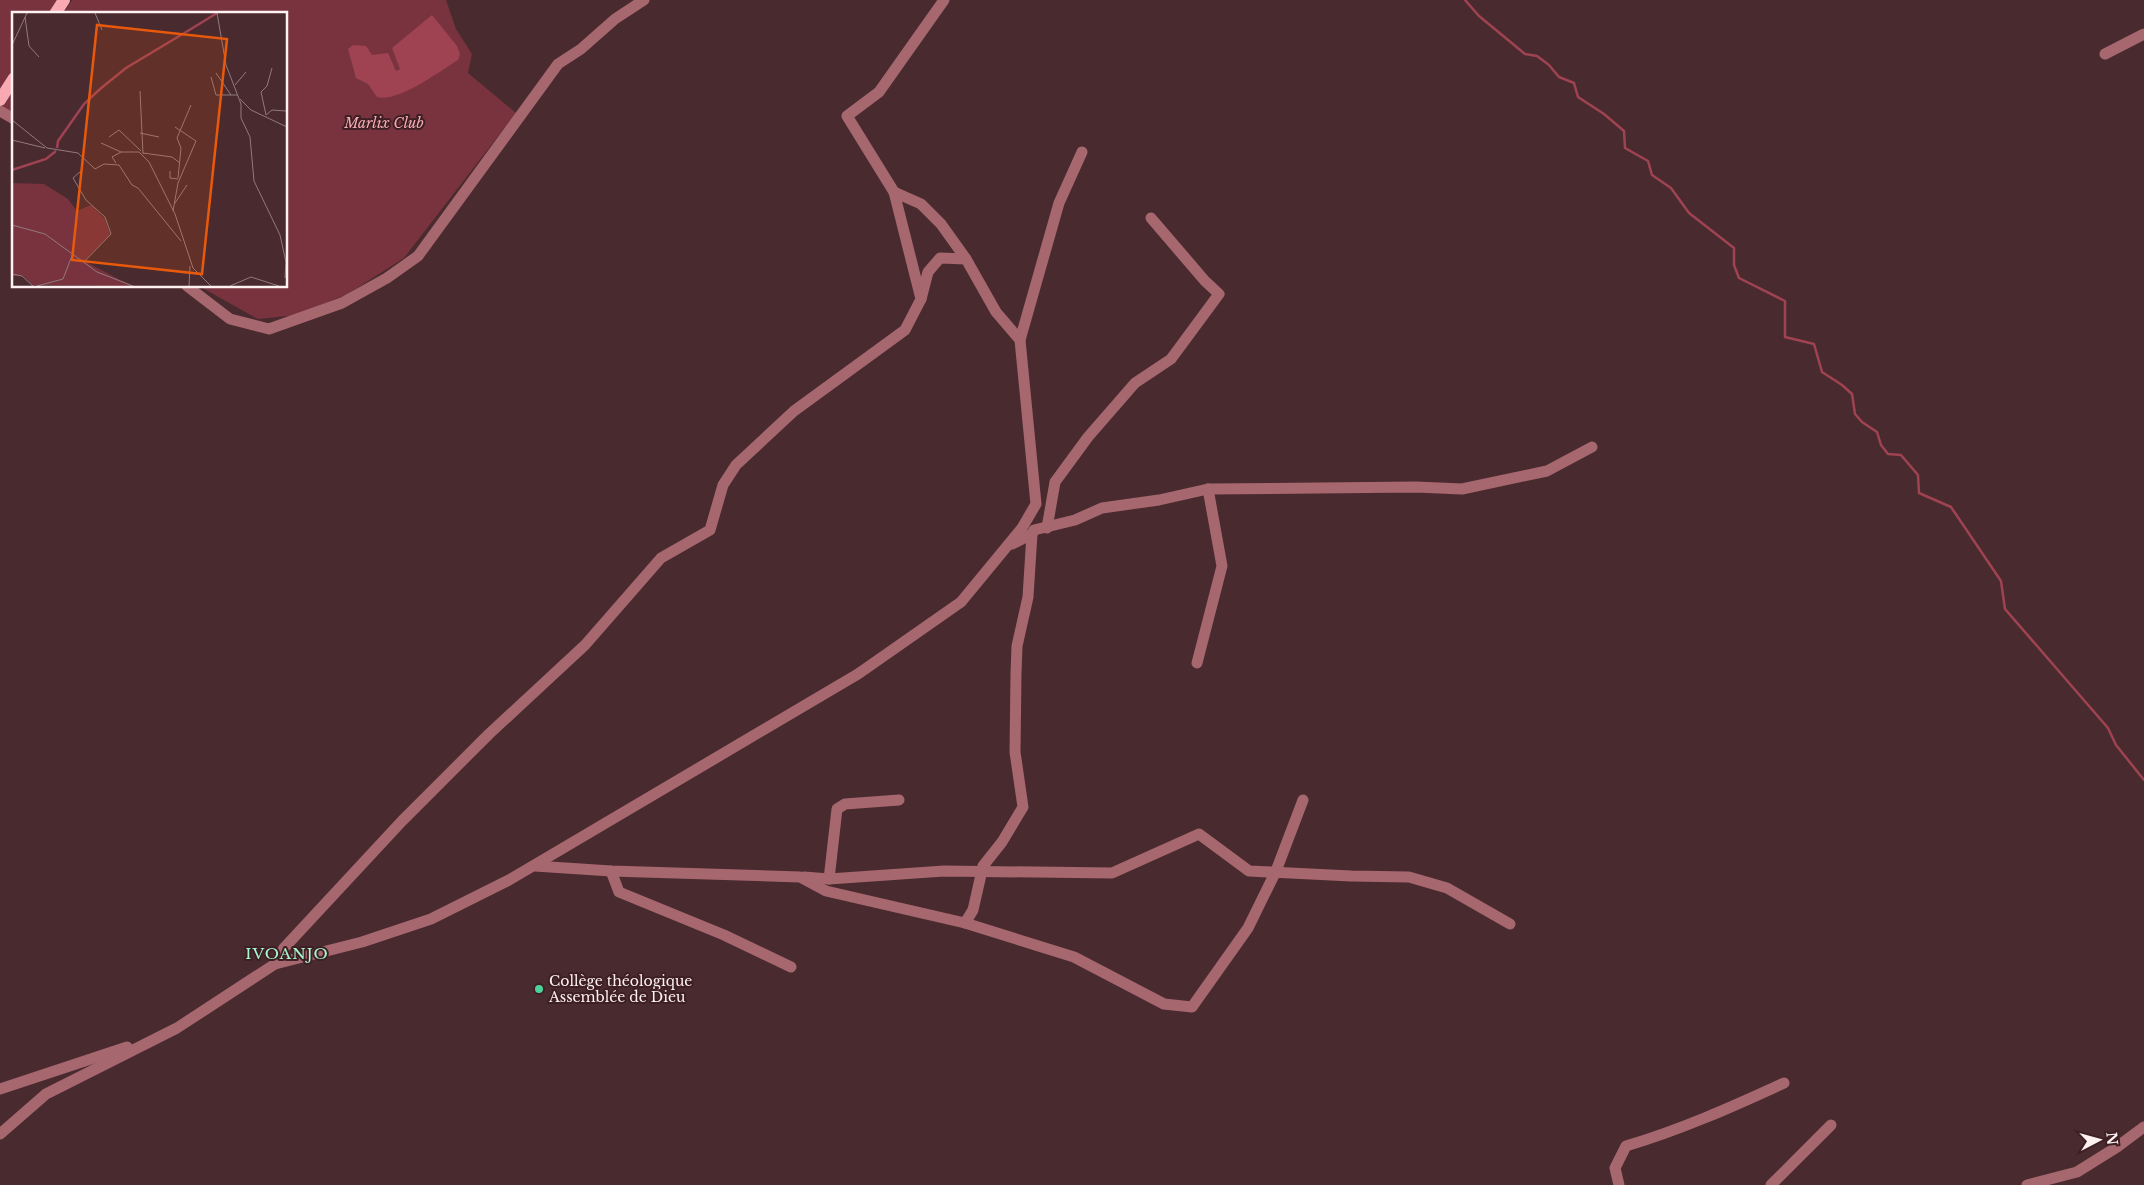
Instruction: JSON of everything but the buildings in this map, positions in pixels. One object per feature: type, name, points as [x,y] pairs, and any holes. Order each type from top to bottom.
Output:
[{"type":"main road","points":[[56,12],[63,0]]},
{"type":"main road","points":[[0,100],[12,81]]},
{"type":"street","points":[[190,288],[230,319],[270,329],[342,303],[387,278],[418,256],[558,64],[581,49],[615,19],[644,0]]},
{"type":"street","points":[[921,299],[894,192],[847,116],[879,92],[944,0]]},
{"type":"street","points":[[2105,54],[2144,34]]},
{"type":"street","points":[[0,111],[12,118]]},
{"type":"street","points":[[0,1134],[46,1094],[177,1028],[275,964],[362,942],[431,919],[535,866],[858,674],[961,602],[1022,528],[1036,504],[1020,340],[1059,203],[1082,152]]},
{"type":"street","points":[[894,192],[921,204],[941,224],[966,259],[996,312],[1020,340]]},
{"type":"street","points":[[1048,528],[1055,482],[1088,437],[1135,383],[1171,359],[1219,294],[1204,281],[1151,218]]},
{"type":"street","points":[[275,964],[284,948],[402,821],[489,734],[585,644],[661,558],[710,530],[722,485],[736,465],[794,411],[905,330],[921,299],[928,272],[940,258],[966,259]]},
{"type":"street","points":[[1008,545],[1032,534],[1034,530],[1075,520],[1102,508],[1159,500],[1208,489],[1436,487],[1462,489],[1547,471],[1592,447]]},
{"type":"street","points":[[1197,664],[1222,566],[1208,489]]},
{"type":"street","points":[[965,923],[973,910],[984,866],[1002,842],[1023,807],[1015,752],[1016,673],[1017,646],[1028,597],[1032,534]]},
{"type":"street","points":[[829,879],[837,809],[845,804],[898,800]]},
{"type":"street","points":[[800,877],[826,891],[965,923],[1074,957],[1164,1004],[1192,1007],[1248,928],[1276,871],[1303,800]]},
{"type":"street","points":[[535,866],[611,872],[829,879],[944,871],[1112,873],[1199,834],[1249,870],[1350,876],[1410,877],[1447,888],[1510,924]]},
{"type":"street","points":[[611,872],[619,892],[724,934],[791,967]]},
{"type":"street","points":[[0,1089],[162,1035]]},
{"type":"street","points":[[1619,1185],[1615,1168],[1626,1146],[1657,1137],[1734,1106],[1784,1083]]},
{"type":"street","points":[[1771,1185],[1831,1125]]},
{"type":"street","points":[[2027,1185],[2077,1172],[2117,1147],[2144,1127]]},
{"type":"green space","points":[[0,0],[64,0],[56,12],[12,12],[12,81],[0,100]]},
{"type":"green space","name":"Marlix Club","points":[[72,0],[446,0],[456,29],[472,54],[468,73],[516,113],[404,258],[346,295],[297,315],[258,319],[203,288],[288,288],[288,12],[64,12]]},
{"type":"green space","points":[[12,92],[12,112],[2,107]]},
{"type":"shaded area","points":[[432,15],[457,46],[460,54],[458,60],[407,91],[386,98],[377,97],[368,84],[356,78],[348,49],[353,45],[366,46],[372,55],[388,53],[396,71],[400,69],[392,48]]},
{"type":"waterway","points":[[1465,0],[1479,16],[1525,54],[1537,56],[1549,65],[1559,77],[1574,83],[1578,97],[1604,114],[1624,131],[1625,148],[1648,161],[1652,175],[1671,188],[1689,213],[1734,248],[1734,265],[1739,278],[1785,301],[1785,337],[1814,344],[1822,372],[1852,394],[1855,414],[1862,422],[1877,432],[1881,445],[1888,454],[1901,455],[1918,475],[1919,493],[1951,507],[2001,581],[2005,609],[2108,728],[2116,745],[2144,780]]},
{"type":"place","name":"Collège théologique Assemblée de Dieu","points":[[539,989]]},
{"type":"district","name":"IVOANJO","points":[[287,954]]}]
